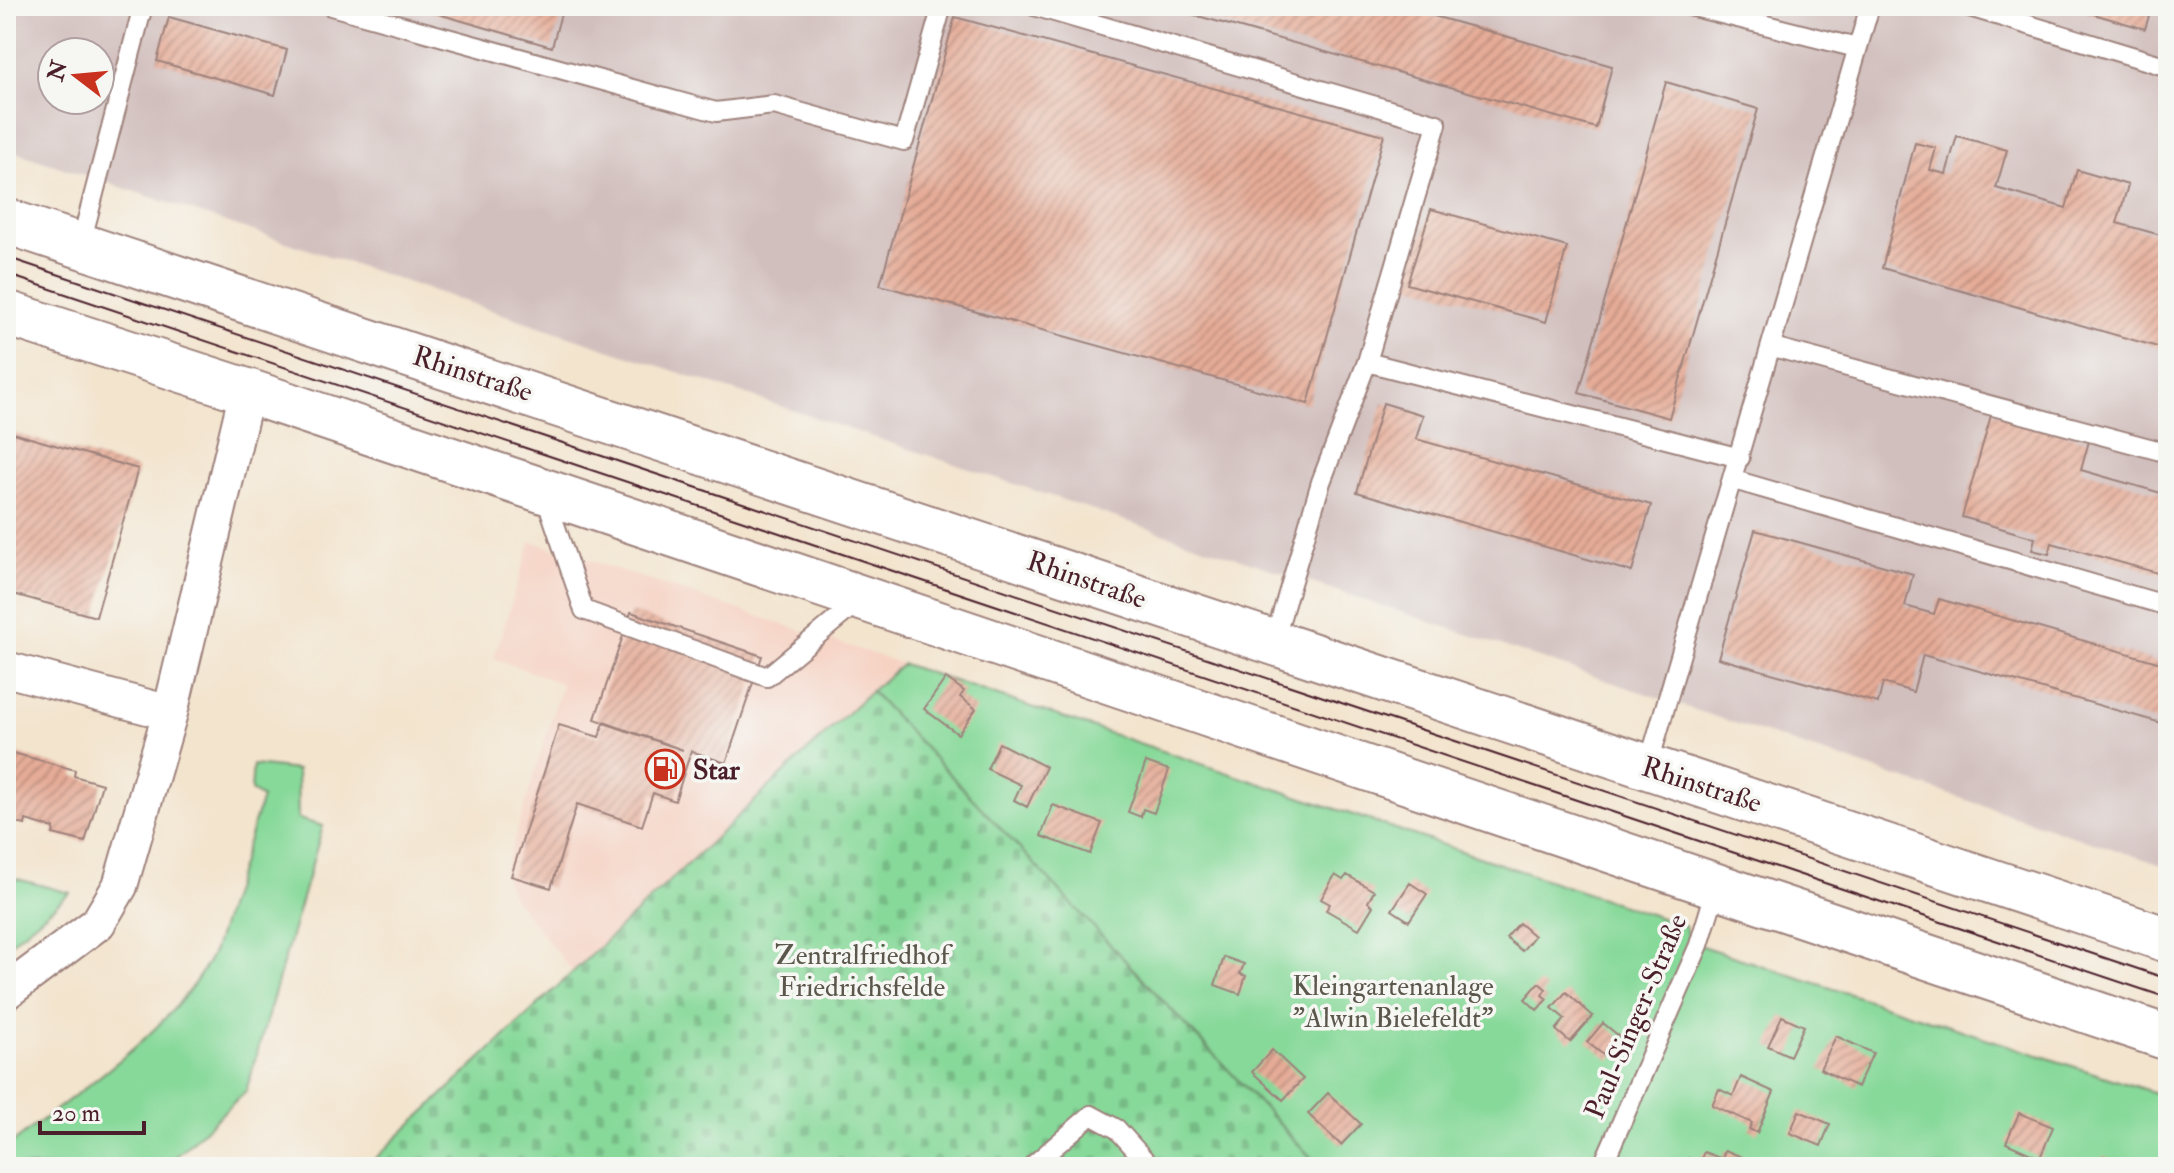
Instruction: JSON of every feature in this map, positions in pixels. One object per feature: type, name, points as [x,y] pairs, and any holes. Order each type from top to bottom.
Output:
[{"type":"main road","name":"Rhinstraße","points":[[6,221],[81,243],[2168,940]]},
{"type":"main road","points":[[6,313],[247,391],[2168,1038]]},
{"type":"street","points":[[6,992],[98,923],[120,886],[170,713],[247,391]]},
{"type":"street","points":[[6,669],[170,713]]},
{"type":"lane","points":[[81,243],[143,6]]},
{"type":"lane","points":[[331,6],[716,112],[774,105],[904,141],[942,6]]},
{"type":"lane","points":[[1034,6],[1437,124],[1367,362],[1321,482],[1274,641]]},
{"type":"lane","points":[[1690,6],[1857,48]]},
{"type":"lane","points":[[1648,766],[1773,347],[1870,6]]},
{"type":"lane","points":[[1966,6],[2168,67]]},
{"type":"lane","points":[[1773,347],[2168,453]]},
{"type":"lane","points":[[1367,362],[1740,458]]},
{"type":"lane","points":[[1734,480],[2168,606]]},
{"type":"lane","points":[[544,493],[584,610],[767,677],[861,599]]},
{"type":"lane","name":"Paul-Singer-Straße","points":[[1602,1167],[1699,945],[1717,886]]},
{"type":"lane","points":[[1031,1167],[1091,1115],[1117,1129],[1151,1167]]},
{"type":"shaded area","points":[[6,6],[2168,6],[2168,867],[6,149]]},
{"type":"shaded area","points":[[531,541],[903,664],[573,972],[513,897],[504,874],[562,684],[494,658]]},
{"type":"green space","name":"Kleingartenanlage \"Alwin Bielefeldt\"","points":[[903,664],[1685,926],[1689,942],[2168,1097],[2168,1167],[1320,1167],[871,691]]},
{"type":"green space","name":"Zentralfriedhof Friedrichsfelde","points":[[871,691],[1320,1167],[366,1167]]},
{"type":"green space","points":[[253,765],[297,770],[298,819],[323,826],[246,1091],[165,1167],[6,1167],[6,1148],[122,1058],[175,1007],[197,979],[214,950],[262,798],[251,791]]},
{"type":"green space","points":[[6,876],[70,893],[6,947]]},
{"type":"building","points":[[411,6],[563,6],[552,47]]},
{"type":"building","points":[[1398,6],[1612,66],[1596,128],[1166,7]]},
{"type":"building","points":[[2066,6],[2152,6],[2145,29]]},
{"type":"building","points":[[169,17],[287,50],[275,95],[157,61]]},
{"type":"building","points":[[955,17],[1384,135],[1308,404],[880,285]]},
{"type":"building","points":[[1666,82],[1758,109],[1669,418],[1579,393]]},
{"type":"building","points":[[1957,136],[2007,150],[1996,188],[2066,208],[2077,170],[2128,185],[2117,223],[2168,237],[2168,350],[1882,268],[1915,143],[1936,148],[1930,170],[1946,174]]},
{"type":"building","points":[[1431,209],[1567,247],[1546,322],[1407,284]]},
{"type":"building","points":[[1383,403],[1423,415],[1416,439],[1651,505],[1632,572],[1357,492]]},
{"type":"building","points":[[1992,412],[2089,441],[2081,470],[2168,495],[2168,576],[2052,543],[2049,554],[2032,550],[2035,538],[1962,517]]},
{"type":"building","points":[[6,431],[138,469],[96,617],[6,592]]},
{"type":"building","points":[[1755,530],[1913,574],[1905,606],[1934,614],[1939,599],[2168,665],[2168,725],[1923,655],[1913,692],[1883,683],[1878,703],[1718,658]]},
{"type":"building","points":[[631,612],[762,656],[726,763],[691,751],[675,801],[653,793],[642,826],[577,804],[551,888],[511,876],[559,725],[599,737],[604,723],[683,750],[595,719]]},
{"type":"building","points":[[946,678],[964,691],[960,697],[976,709],[958,734],[924,709]]},
{"type":"building","points":[[999,743],[1046,767],[1027,807],[1014,800],[1021,785],[987,769]]},
{"type":"building","points":[[6,751],[75,770],[74,776],[102,784],[85,842],[53,834],[54,828],[26,820],[25,825],[6,820]]},
{"type":"building","points":[[1146,762],[1169,770],[1154,813],[1143,809],[1141,817],[1128,812]]},
{"type":"building","points":[[1053,805],[1102,823],[1090,854],[1041,836]]},
{"type":"building","points":[[1335,875],[1343,880],[1347,875],[1374,891],[1368,902],[1373,906],[1359,929],[1326,910],[1330,904],[1321,899]]},
{"type":"building","points":[[1410,883],[1427,894],[1409,921],[1392,910]]},
{"type":"building","points":[[1519,923],[1534,936],[1522,951],[1506,938]]},
{"type":"building","points":[[1224,957],[1244,964],[1240,974],[1246,976],[1240,994],[1215,985]]},
{"type":"building","points":[[1539,983],[1546,989],[1542,995],[1547,999],[1537,1010],[1525,999]]},
{"type":"building","points":[[1566,992],[1593,1016],[1570,1042],[1556,1030],[1565,1019],[1552,1008]]},
{"type":"building","points":[[1782,1016],[1804,1026],[1790,1056],[1768,1046]]},
{"type":"building","points":[[1603,1023],[1625,1041],[1610,1060],[1587,1042]]},
{"type":"building","points":[[1836,1036],[1873,1053],[1857,1087],[1820,1069]]},
{"type":"building","points":[[1272,1050],[1303,1079],[1283,1100],[1252,1072]]},
{"type":"building","points":[[1741,1077],[1774,1092],[1757,1133],[1749,1129],[1752,1123],[1712,1105],[1719,1089],[1733,1096]]},
{"type":"building","points":[[1328,1093],[1361,1124],[1341,1145],[1308,1114]]},
{"type":"building","points":[[1799,1111],[1830,1124],[1821,1146],[1790,1133]]},
{"type":"building","points":[[2019,1113],[2053,1127],[2040,1158],[2006,1143]]},
{"type":"building","points":[[1725,1150],[1747,1159],[1743,1167],[1684,1167],[1688,1158],[1699,1163],[1704,1152],[1722,1159]]},
{"type":"building","points":[[2103,1156],[2123,1164],[2122,1167],[2099,1167]]},
{"type":"tram line","points":[[6,257],[2168,979]]},
{"type":"tram line","points":[[6,274],[2168,998]]},
{"type":"place","name":"Star","points":[[665,769]]}]
